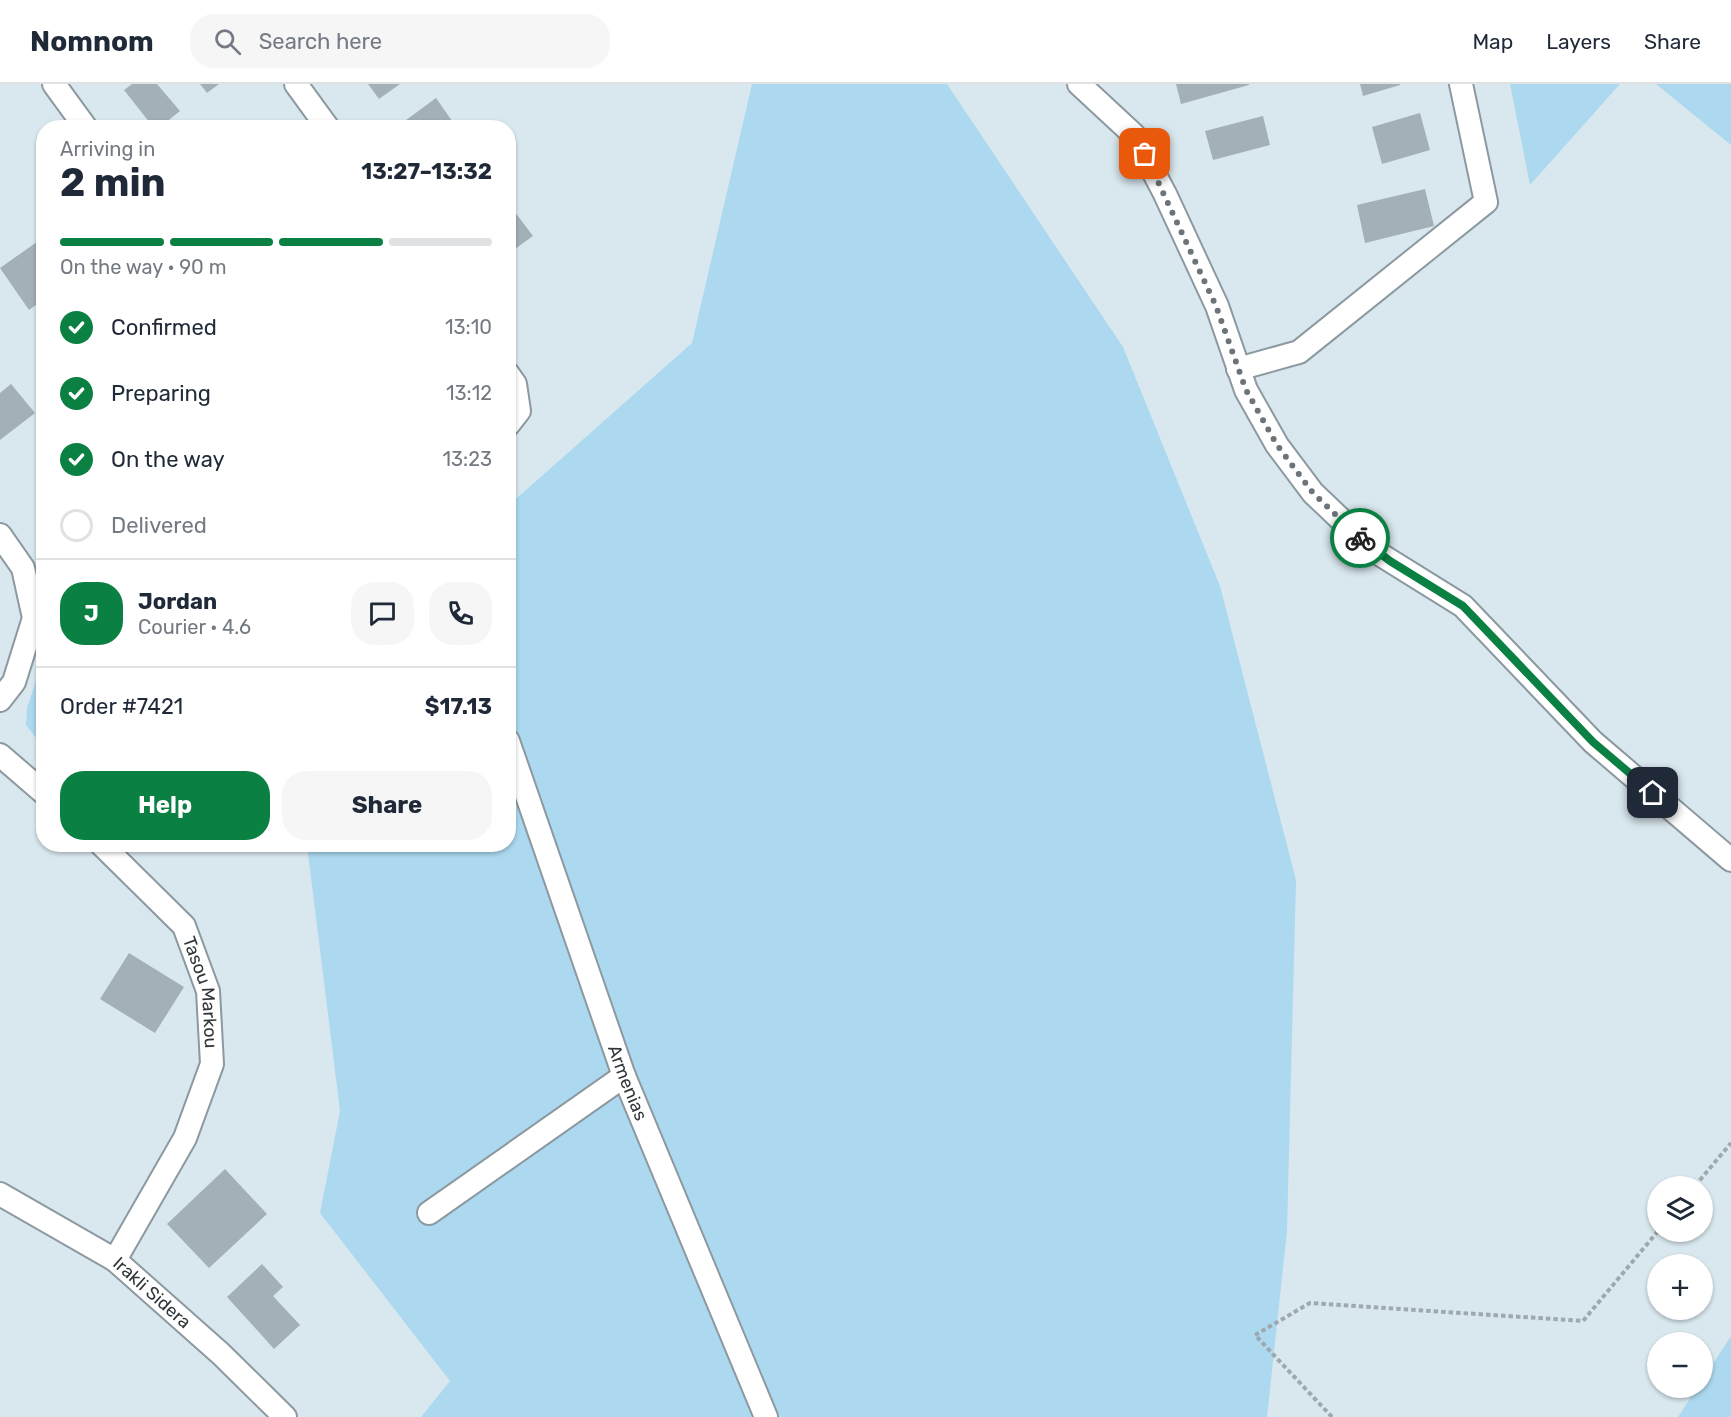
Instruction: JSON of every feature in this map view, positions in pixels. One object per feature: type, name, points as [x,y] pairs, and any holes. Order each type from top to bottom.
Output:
[{"type":"street","points":[[54,84],[80,120]]},
{"type":"street","points":[[296,84],[322,120]]},
{"type":"street","points":[[1079,84],[1134,135],[1204,277],[1246,390],[1277,445],[1313,493],[1373,550],[1463,606],[1593,742],[1731,860]]},
{"type":"street","points":[[1238,369],[1299,352],[1486,202],[1461,84]]},
{"type":"street","points":[[516,391],[519,411],[516,415]]},
{"type":"street","points":[[0,535],[22,568],[34,618],[14,682],[0,700]]},
{"type":"street","points":[[0,755],[36,786]]},
{"type":"street","name":"Armenias","points":[[516,764],[624,1076],[766,1417]]},
{"type":"street","name":"Tasou Markou","points":[[109,852],[184,926],[208,991],[212,1064],[185,1138],[115,1260]]},
{"type":"street","points":[[429,1213],[624,1076]]},
{"type":"street","name":"Irakli Sidera","points":[[0,1194],[115,1260],[221,1354],[285,1417]]},
{"type":"path","points":[[1703,1176],[1731,1143]]},
{"type":"path","points":[[1332,1417],[1255,1335],[1310,1304],[1583,1322],[1649,1242]]},
{"type":"shaded area","points":[[752,84],[947,84],[1123,347],[1220,586],[1296,880],[1287,1231],[1267,1417],[421,1417],[450,1381],[320,1213],[340,1111],[308,852],[516,852],[516,499],[692,343]]},
{"type":"shaded area","points":[[1510,84],[1620,84],[1530,185]]},
{"type":"shaded area","points":[[1656,84],[1731,84],[1731,145]]},
{"type":"shaded area","points":[[36,681],[36,738],[26,725],[27,708]]},
{"type":"shaded area","points":[[1731,1336],[1731,1417],[1678,1417],[1690,1398],[1713,1398],[1713,1364]]},
{"type":"building","points":[[132,84],[157,84],[180,111],[169,120],[148,120],[124,90]]},
{"type":"building","points":[[200,84],[219,84],[207,93]]},
{"type":"building","points":[[368,84],[400,84],[379,99]]},
{"type":"building","points":[[1176,84],[1249,84],[1249,85],[1181,104]]},
{"type":"building","points":[[1360,84],[1400,84],[1400,85],[1363,96]]},
{"type":"building","points":[[436,98],[451,120],[406,120]]},
{"type":"building","points":[[1420,113],[1430,150],[1382,164],[1372,127]]},
{"type":"building","points":[[1263,116],[1270,145],[1213,160],[1205,131]]},
{"type":"building","points":[[1425,189],[1434,226],[1365,243],[1357,205]]},
{"type":"building","points":[[516,214],[533,236],[516,248]]},
{"type":"building","points":[[36,243],[36,305],[29,310],[0,268]]},
{"type":"building","points":[[11,384],[35,413],[0,440],[0,393]]},
{"type":"building","points":[[129,953],[184,987],[155,1033],[100,999]]},
{"type":"building","points":[[225,1169],[267,1214],[209,1268],[167,1224]]},
{"type":"building","points":[[262,1264],[283,1287],[273,1296],[300,1325],[274,1349],[227,1297]]},
{"type":"way so far","points":[[1145,154],[1191,248],[1216,306],[1246,390],[1277,445],[1313,493],[1360,538]]},
{"type":"route","points":[[1360,538],[1373,550],[1463,606],[1593,742],[1653,793]]}]
